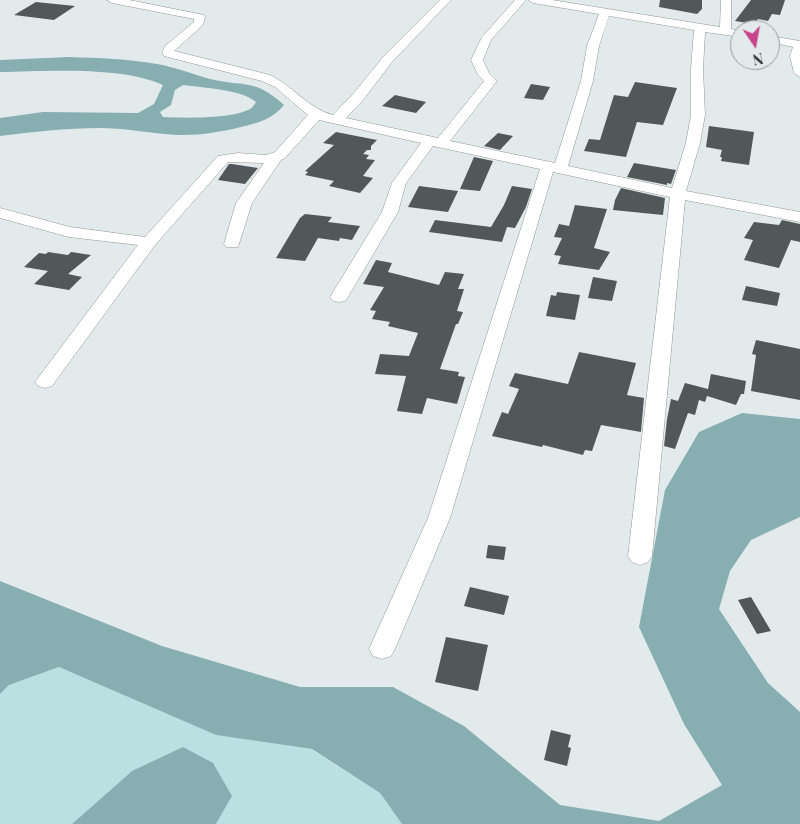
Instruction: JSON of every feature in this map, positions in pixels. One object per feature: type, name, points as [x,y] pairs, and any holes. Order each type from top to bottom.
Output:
[{"type":"street","points":[[112,0],[200,16],[199,23],[169,48],[168,53],[266,78],[279,84],[316,115],[678,194],[800,217]]},
{"type":"street","points":[[337,119],[358,97],[388,59],[446,0]]},
{"type":"street","points":[[338,297],[390,212],[399,183],[491,80],[484,75],[477,60],[486,39],[521,0]]},
{"type":"street","points":[[533,0],[605,12],[632,12],[700,28],[730,33]]},
{"type":"street","points":[[725,32],[726,0]]},
{"type":"street","points":[[382,649],[439,518],[554,167],[587,81],[592,46],[605,12]]},
{"type":"street","points":[[640,556],[678,194],[693,143],[698,115],[697,70],[700,28]]},
{"type":"street","points":[[780,41],[800,44],[796,56],[800,73]]},
{"type":"street","points":[[232,244],[244,203],[274,159],[280,155],[316,115]]},
{"type":"street","points":[[45,382],[149,242],[223,159],[230,157],[274,159]]},
{"type":"street","points":[[0,213],[69,232],[149,242]]},
{"type":"shaded area","points":[[69,57],[102,58],[157,64],[210,79],[257,87],[274,96],[284,105],[275,114],[259,122],[203,134],[175,135],[100,128],[62,129],[0,136],[0,118],[43,112],[138,113],[154,104],[163,85],[146,79],[106,72],[0,72],[0,60]],"holes":[[[183,85],[241,94],[256,102],[253,107],[230,115],[182,118],[163,117],[160,112],[171,105],[175,90]]]},
{"type":"shaded area","points":[[742,413],[800,419],[800,517],[751,540],[730,571],[719,609],[768,683],[800,712],[800,824],[402,824],[380,793],[312,749],[216,735],[59,667],[9,685],[0,694],[0,581],[162,646],[300,687],[393,687],[464,726],[560,805],[659,821],[722,785],[684,724],[639,627],[665,490],[699,432]]},
{"type":"shaded area","points":[[59,667],[216,735],[311,749],[380,793],[402,824],[216,824],[232,796],[132,771],[72,824],[0,824],[0,694],[9,685]]},
{"type":"shaded area","points":[[183,747],[213,763],[232,796],[216,824],[72,824],[132,771]]},
{"type":"building","points":[[660,0],[702,0],[702,9],[697,14],[659,7]]},
{"type":"building","points":[[751,0],[785,0],[780,15],[772,14],[769,20],[736,20]]},
{"type":"building","points":[[36,2],[75,6],[54,20],[14,15]]},
{"type":"building","points":[[635,82],[677,88],[663,125],[637,122],[626,157],[584,151],[589,139],[600,140],[614,95],[628,97]]},
{"type":"building","points":[[531,84],[550,87],[543,100],[524,98]]},
{"type":"building","points":[[395,95],[426,102],[416,113],[382,106]]},
{"type":"building","points":[[709,126],[754,132],[749,165],[721,161],[722,150],[706,147]]},
{"type":"building","points":[[336,132],[377,140],[371,146],[371,150],[367,150],[363,154],[369,155],[366,159],[375,160],[363,176],[373,178],[360,193],[329,186],[334,181],[305,175],[308,172],[305,171],[334,145],[323,143]]},
{"type":"building","points":[[498,133],[513,136],[500,150],[484,146]]},
{"type":"building","points":[[474,157],[493,161],[480,191],[460,189]]},
{"type":"building","points":[[634,163],[676,170],[671,184],[667,183],[667,185],[627,177]]},
{"type":"building","points":[[229,164],[258,168],[245,184],[218,180]]},
{"type":"building","points":[[419,186],[458,191],[448,212],[408,207]]},
{"type":"building","points":[[512,186],[532,189],[526,207],[515,228],[507,227],[502,242],[429,232],[435,220],[491,227],[504,205]]},
{"type":"building","points":[[621,188],[665,198],[663,215],[613,210],[615,200]]},
{"type":"building","points":[[575,205],[607,209],[594,248],[610,252],[599,270],[558,264],[561,256],[554,255],[562,238],[554,237],[559,224],[569,226]]},
{"type":"building","points":[[305,214],[332,217],[328,222],[360,226],[352,240],[340,238],[339,241],[318,238],[305,261],[276,258],[300,218]]},
{"type":"building","points":[[782,220],[800,224],[800,242],[791,240],[779,268],[744,260],[753,240],[744,238],[754,222],[779,225]]},
{"type":"building","points":[[48,252],[68,255],[71,252],[91,255],[68,274],[82,277],[69,290],[34,284],[48,271],[24,267],[39,253],[46,254]]},
{"type":"building","points":[[376,260],[392,263],[388,272],[439,285],[445,272],[464,274],[458,289],[464,289],[457,311],[463,312],[458,324],[456,324],[440,369],[459,372],[458,376],[465,377],[457,404],[427,398],[422,414],[397,411],[406,376],[375,374],[380,354],[409,356],[418,333],[388,326],[390,322],[372,319],[376,311],[370,310],[384,287],[363,284]]},
{"type":"building","points":[[593,277],[617,281],[612,301],[588,298]]},
{"type":"building","points":[[746,286],[780,293],[777,306],[742,300]]},
{"type":"building","points":[[557,292],[580,295],[575,320],[546,316],[551,295],[556,296]]},
{"type":"building","points":[[756,340],[800,349],[800,400],[751,391],[756,355],[752,354]]},
{"type":"building","points":[[579,352],[636,363],[627,395],[644,398],[641,432],[601,425],[592,451],[585,450],[583,455],[543,445],[542,447],[492,436],[502,412],[508,414],[519,389],[509,386],[515,373],[568,384]]},
{"type":"building","points":[[711,374],[746,381],[744,394],[741,394],[736,405],[707,396],[705,402],[699,400],[695,415],[688,413],[675,449],[664,446],[671,399],[678,401],[685,383],[708,389]]},
{"type":"building","points":[[488,545],[506,547],[504,560],[486,558]]},
{"type":"building","points":[[470,587],[509,596],[504,615],[464,606]]},
{"type":"building","points":[[751,597],[771,631],[757,634],[738,600]]},
{"type":"building","points":[[446,637],[488,645],[478,691],[435,682]]},
{"type":"building","points":[[551,730],[571,735],[568,747],[571,748],[567,766],[544,760]]}]
